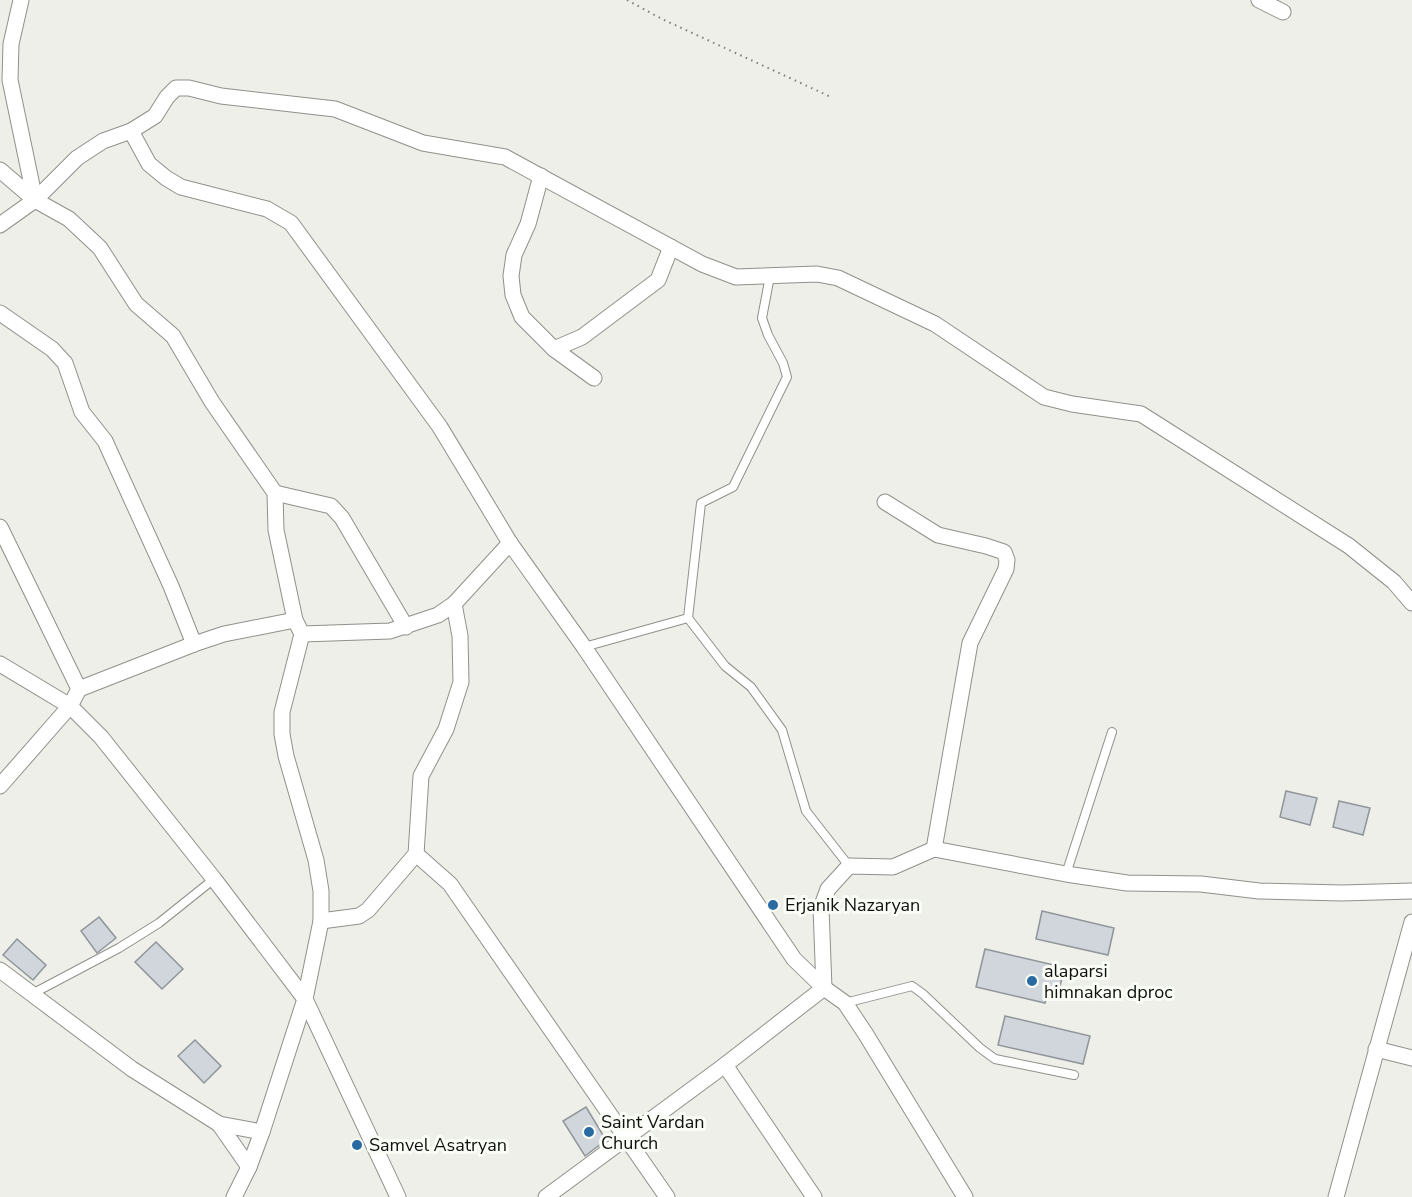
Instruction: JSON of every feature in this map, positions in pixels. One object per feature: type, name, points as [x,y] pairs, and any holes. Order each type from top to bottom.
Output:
[{"type":"street","points":[[21,0],[11,44],[10,80],[35,200]]},
{"type":"street","points":[[1259,0],[1283,12]]},
{"type":"street","points":[[0,225],[35,200],[77,158],[102,141],[131,131],[155,116],[166,97],[176,88],[189,88],[221,96],[335,109],[423,143],[505,157],[702,264],[736,276],[817,274],[838,278],[934,324],[1044,397],[1072,404],[1141,414],[1349,546],[1394,582],[1412,603]]},
{"type":"street","points":[[131,131],[149,164],[181,187],[267,209],[291,223],[440,428],[510,543],[584,647],[794,960],[824,988],[845,1003],[965,1197]]},
{"type":"street","points":[[0,170],[35,200],[69,219],[100,248],[136,304],[173,336],[212,402],[274,493],[276,530],[295,620],[302,634],[282,712],[282,734],[285,756],[316,860],[321,891],[321,921],[305,999],[262,1132],[249,1167],[234,1197]]},
{"type":"street","points":[[541,176],[528,224],[514,255],[511,276],[513,295],[522,317],[554,349],[594,378]]},
{"type":"street","points":[[554,349],[582,337],[658,280],[671,247]]},
{"type":"street","points":[[0,313],[52,349],[65,363],[82,412],[105,441],[171,586],[194,644]]},
{"type":"street","points":[[274,493],[331,506],[342,518],[406,627]]},
{"type":"street","points":[[885,502],[938,535],[1004,552],[1007,560],[1006,569],[970,643],[934,849]]},
{"type":"street","points":[[0,527],[79,689]]},
{"type":"street","points":[[302,634],[390,631],[438,615],[454,604],[510,543]]},
{"type":"street","points":[[321,921],[359,916],[368,910],[416,854],[421,776],[446,729],[461,682],[460,636],[454,604]]},
{"type":"street","points":[[0,786],[70,706],[79,689],[224,634],[295,620]]},
{"type":"street","points":[[0,664],[70,706],[101,737],[214,879],[305,999],[398,1197]]},
{"type":"street","points":[[824,988],[821,908],[828,890],[849,866],[893,867],[934,849],[1127,883],[1201,884],[1259,891],[1342,893],[1412,891]]},
{"type":"street","points":[[416,854],[450,884],[667,1197]]},
{"type":"street","points":[[1335,1197],[1412,922]]},
{"type":"street","points":[[0,970],[132,1069],[219,1124],[262,1132]]},
{"type":"street","points":[[546,1197],[725,1065],[824,988]]},
{"type":"street","points":[[1376,1049],[1412,1058]]},
{"type":"street","points":[[725,1065],[814,1197]]},
{"type":"street","points":[[219,1124],[249,1167]]},
{"type":"lane","points":[[770,276],[762,318],[787,376],[733,487],[701,503],[688,618],[725,666],[752,687],[782,730],[806,811],[849,866]]},
{"type":"lane","points":[[584,647],[688,618]]},
{"type":"lane","points":[[1066,874],[1112,732]]},
{"type":"lane","points":[[32,994],[119,948],[159,922],[214,879]]},
{"type":"lane","points":[[845,1003],[912,986],[995,1059],[1074,1075]]},
{"type":"path","points":[[627,0],[662,19],[831,97]]},
{"type":"building","points":[[1286,791],[1317,798],[1310,825],[1280,817]]},
{"type":"building","points":[[1339,801],[1370,808],[1363,835],[1333,827]]},
{"type":"building","points":[[1042,911],[1114,928],[1108,955],[1036,939]]},
{"type":"building","points":[[99,917],[116,938],[97,953],[81,931]]},
{"type":"building","points":[[17,939],[46,965],[33,980],[3,955]]},
{"type":"building","points":[[156,942],[183,969],[162,989],[135,962]]},
{"type":"building","points":[[985,949],[1054,965],[1051,976],[1062,978],[1057,999],[1047,996],[1045,1003],[976,987]]},
{"type":"building","points":[[1005,1016],[1090,1036],[1083,1064],[998,1045]]},
{"type":"building","points":[[195,1040],[221,1066],[204,1083],[178,1056]]},
{"type":"building","name":"Saint Vardan Church","points":[[586,1107],[606,1140],[585,1156],[563,1121]]},
{"type":"place","name":"Erjanik Nazaryan","points":[[773,905]]},
{"type":"place","name":"alaparsi himnakan dproc","points":[[1032,981]]},
{"type":"place","name":"Saint Vardan Church","points":[[589,1132]]},
{"type":"place","name":"Samvel Asatryan","points":[[357,1145]]}]
